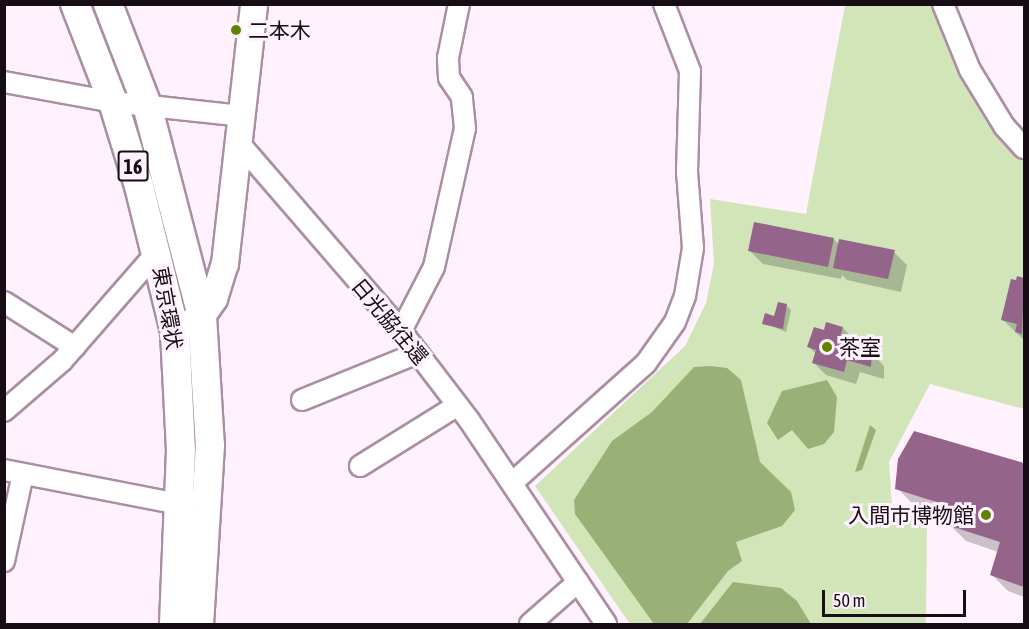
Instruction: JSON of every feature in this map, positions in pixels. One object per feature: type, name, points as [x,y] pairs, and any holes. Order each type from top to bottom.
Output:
[{"type":"highway","name":"東京環状","points":[[75,4],[113,102],[158,250],[175,332],[181,430],[174,624]]},
{"type":"highway","name":"東京環状","points":[[108,4],[147,105],[202,315],[210,445],[199,624]]},
{"type":"main road","points":[[175,332],[202,315],[214,299],[225,264],[254,4]]},
{"type":"street","points":[[401,331],[434,267],[465,128],[462,97],[448,78],[448,58],[459,4]]},
{"type":"street","points":[[512,483],[646,363],[675,322],[686,296],[693,248],[687,172],[690,71],[664,4]]},
{"type":"street","points":[[943,4],[970,70],[1004,126],[1024,148]]},
{"type":"street","points":[[4,82],[113,102],[241,116]]},
{"type":"street","name":"日光脇往還","points":[[238,143],[401,331],[458,405],[606,624]]},
{"type":"street","points":[[4,411],[75,347],[158,250]]},
{"type":"street","points":[[4,302],[75,347]]},
{"type":"street","points":[[302,400],[418,353]]},
{"type":"street","points":[[360,466],[458,405]]},
{"type":"street","points":[[4,561],[14,472],[179,504]]},
{"type":"street","points":[[530,624],[578,582]]},
{"type":"shaded area","points":[[845,5],[938,5],[1024,154],[1024,409],[930,384],[889,462],[892,506],[927,521],[926,624],[630,624],[535,486],[685,346],[706,303],[714,263],[710,199],[806,214]]},
{"type":"shaded area","points":[[694,367],[727,368],[741,380],[760,462],[791,492],[795,510],[782,526],[736,542],[742,561],[728,571],[687,624],[654,624],[575,514],[574,500],[612,441],[652,412]]},
{"type":"shaded area","points":[[827,380],[837,397],[834,432],[824,444],[808,449],[792,430],[778,440],[767,423],[782,391]]},
{"type":"shaded area","points":[[870,425],[876,430],[862,470],[855,472]]},
{"type":"shaded area","points":[[733,582],[781,588],[797,601],[811,624],[700,624]]},
{"type":"building","points":[[754,222],[834,238],[828,267],[748,251]]},
{"type":"building","points":[[839,239],[895,250],[888,279],[833,268]]},
{"type":"building","points":[[1017,276],[1024,278],[1022,334],[1015,332],[1017,324],[1001,320],[1011,279],[1016,280]]},
{"type":"building","points":[[778,302],[787,304],[783,329],[762,324],[765,313],[774,316]]},
{"type":"building","name":"茶室","points":[[826,322],[843,327],[839,341],[848,344],[847,347],[872,351],[871,367],[847,360],[844,372],[812,363],[816,350],[807,347],[814,327],[824,330]]},
{"type":"building","name":"入間市博物館","points":[[914,431],[1024,463],[1024,587],[990,575],[1000,542],[947,525],[949,506],[895,489],[898,459]]},
{"type":"place","name":"二本木","points":[[236,30]]},
{"type":"place","name":"茶室","points":[[827,347]]},
{"type":"place","name":"入間市博物館","points":[[986,515]]}]
